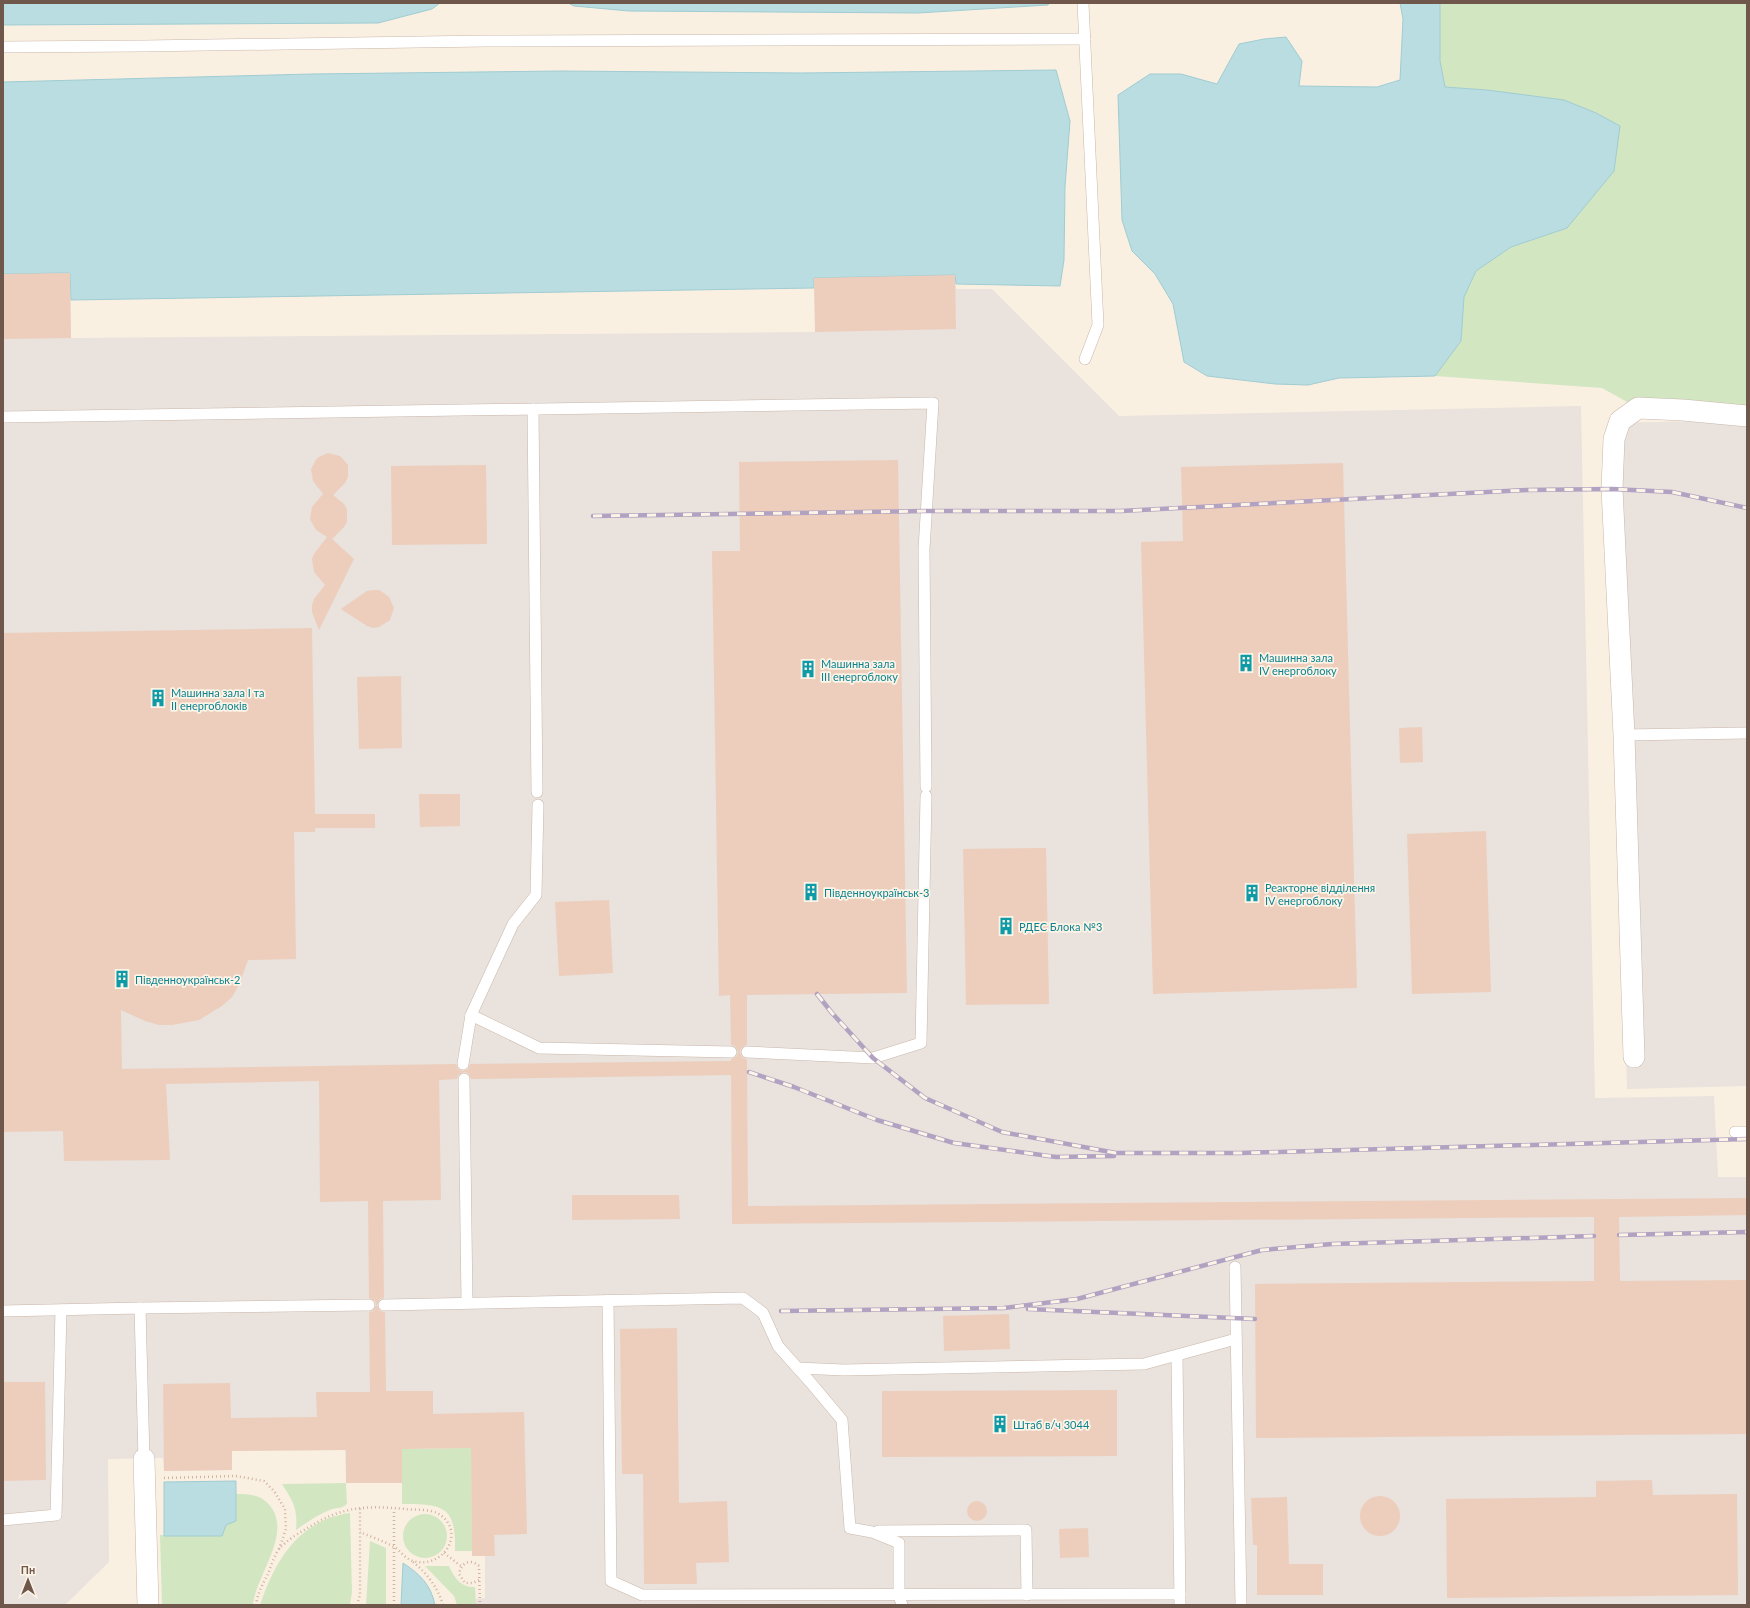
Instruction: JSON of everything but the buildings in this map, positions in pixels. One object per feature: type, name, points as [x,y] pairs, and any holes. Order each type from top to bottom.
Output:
[{"type":"street","points":[[1634,1057],[1624,735],[1612,489],[1614,439],[1620,420],[1638,408],[1683,410],[1747,416]]},
{"type":"street","points":[[144,1468],[148,1605]]},
{"type":"lane","points":[[1083,3],[1098,325],[1085,359]]},
{"type":"lane","points":[[3,47],[494,41],[1084,39]]},
{"type":"lane","points":[[3,417],[933,403],[924,548],[926,791],[921,1043],[873,1058],[747,1052]]},
{"type":"lane","points":[[533,409],[537,792]]},
{"type":"lane","points":[[1624,735],[1747,733]]},
{"type":"lane","points":[[463,1064],[471,1015],[513,924],[536,895],[538,804]]},
{"type":"lane","points":[[471,1015],[539,1048],[731,1052]]},
{"type":"lane","points":[[464,1079],[467,1303]]},
{"type":"lane","points":[[1735,1132],[1747,1132]]},
{"type":"lane","points":[[1235,1267],[1241,1605]]},
{"type":"lane","points":[[384,1305],[743,1298],[763,1313],[778,1346],[842,1420],[850,1528],[872,1532],[1026,1530],[1027,1595]]},
{"type":"lane","points":[[608,1300],[611,1581],[642,1595],[900,1600],[1027,1595],[1180,1600],[1177,1356]]},
{"type":"lane","points":[[3,1311],[369,1305]]},
{"type":"lane","points":[[140,1308],[144,1468]]},
{"type":"lane","points":[[3,1520],[56,1515],[61,1310]]},
{"type":"lane","points":[[798,1368],[844,1370],[1144,1364],[1236,1339]]},
{"type":"lane","points":[[872,1532],[899,1543],[900,1600]]},
{"type":"path","points":[[144,1468],[236,1476],[264,1481],[274,1492],[286,1509],[286,1529],[256,1605]]},
{"type":"path","points":[[279,1549],[298,1533],[320,1520],[340,1511],[360,1508],[436,1512],[448,1521],[452,1532],[449,1547],[440,1558],[425,1562],[412,1561]]},
{"type":"path","points":[[357,1605],[360,1595],[360,1508]]},
{"type":"path","points":[[394,1509],[394,1605]]},
{"type":"path","points":[[360,1532],[394,1547],[412,1561],[439,1591],[443,1605]]},
{"type":"path","points":[[444,1553],[462,1566]]},
{"type":"path","points":[[479,1580],[473,1583],[465,1582],[459,1574],[462,1566],[467,1562],[476,1563],[480,1566],[480,1605]]},
{"type":"shaded area","points":[[70,273],[71,338],[815,332],[814,278],[955,275],[956,289],[992,289],[1119,416],[1581,406],[1595,1098],[1714,1096],[1718,1177],[1747,1177],[1747,1605],[476,1605],[476,1599],[485,1598],[485,1556],[472,1556],[470,1448],[402,1449],[402,1483],[346,1483],[345,1450],[232,1451],[232,1470],[164,1471],[163,1458],[108,1459],[109,1562],[65,1605],[3,1605],[3,274]]},
{"type":"shaded area","points":[[1747,420],[1747,1086],[1627,1089],[1610,423]]},
{"type":"green space","points":[[1440,3],[1747,3],[1747,416],[1638,408],[1602,388],[1435,376],[1461,341],[1464,297],[1476,271],[1511,247],[1567,228],[1487,90],[1444,87],[1440,61]]},
{"type":"green space","points":[[471,1448],[472,1551],[455,1551],[453,1525],[450,1516],[445,1511],[428,1505],[402,1504],[402,1449]]},
{"type":"green space","points":[[346,1483],[347,1504],[322,1513],[296,1530],[294,1506],[282,1484]]},
{"type":"green space","points":[[236,1494],[247,1494],[262,1498],[273,1510],[277,1521],[277,1533],[274,1545],[255,1594],[253,1605],[162,1605],[160,1535],[222,1536],[226,1525],[236,1521]]},
{"type":"green space","points":[[350,1513],[352,1592],[350,1605],[260,1605],[273,1573],[282,1558],[303,1533],[332,1517]]},
{"type":"green space","points":[[421,1514],[429,1514],[434,1515],[441,1520],[446,1527],[446,1545],[441,1552],[434,1557],[421,1558],[413,1555],[406,1548],[403,1540],[403,1532],[406,1524],[413,1517]]},
{"type":"green space","points":[[370,1541],[386,1548],[386,1605],[366,1605]]},
{"type":"green space","points":[[425,1566],[449,1566],[453,1574],[462,1584],[475,1587],[476,1605],[457,1605],[454,1596]]},
{"type":"water","points":[[3,3],[440,3],[432,9],[378,23],[3,25]]},
{"type":"water","points":[[568,3],[1049,3],[1048,5],[918,13],[629,11],[574,6]]},
{"type":"water","points":[[1400,3],[1440,3],[1440,61],[1445,87],[1487,90],[1564,100],[1596,113],[1620,126],[1614,171],[1567,228],[1511,247],[1476,271],[1464,297],[1461,341],[1435,376],[1339,378],[1308,385],[1275,384],[1207,376],[1184,362],[1173,304],[1155,274],[1132,251],[1122,220],[1118,95],[1150,74],[1181,74],[1217,84],[1239,44],[1264,39],[1286,37],[1302,61],[1299,86],[1377,87],[1400,80],[1403,19]]},
{"type":"water","points":[[1056,70],[1070,121],[1065,187],[1064,260],[1060,286],[956,284],[955,275],[814,278],[814,288],[71,300],[70,273],[3,274],[3,82],[311,74],[561,71],[801,73]]},
{"type":"water","points":[[236,1481],[236,1521],[226,1525],[222,1536],[164,1536],[164,1482]]},
{"type":"water","points":[[403,1563],[415,1571],[428,1586],[435,1605],[401,1605]]},
{"type":"railway","points":[[593,516],[926,511],[1121,511],[1527,490],[1612,489],[1672,492],[1747,508]]},
{"type":"railway","points":[[817,994],[832,1013],[873,1058],[925,1098],[1002,1132],[1116,1153],[1240,1153],[1747,1139]]},
{"type":"railway","points":[[749,1072],[794,1087],[877,1120],[954,1143],[1056,1157],[1114,1156]]},
{"type":"railway","points":[[1619,1235],[1747,1232]]},
{"type":"railway","points":[[781,1311],[1004,1308],[1077,1299],[1262,1250],[1332,1244],[1594,1236]]},
{"type":"railway","points":[[1028,1309],[1255,1319]]},
{"type":"place","name":"Машинна зала IV енергоблоку","points":[[1246,663]]},
{"type":"place","name":"Машинна зала III енергоблоку","points":[[808,669]]},
{"type":"place","name":"Машинна зала I та II енергоблоків","points":[[158,698]]},
{"type":"place","name":"Південноукраїнськ-3","points":[[811,892]]},
{"type":"place","name":"Реакторне відділення IV енергоблоку","points":[[1252,893]]},
{"type":"place","name":"РДЕС Блока №3","points":[[1006,926]]},
{"type":"place","name":"Південноукраїнськ-2","points":[[122,979]]},
{"type":"place","name":"Штаб в/ч 3044","points":[[1000,1424]]}]
